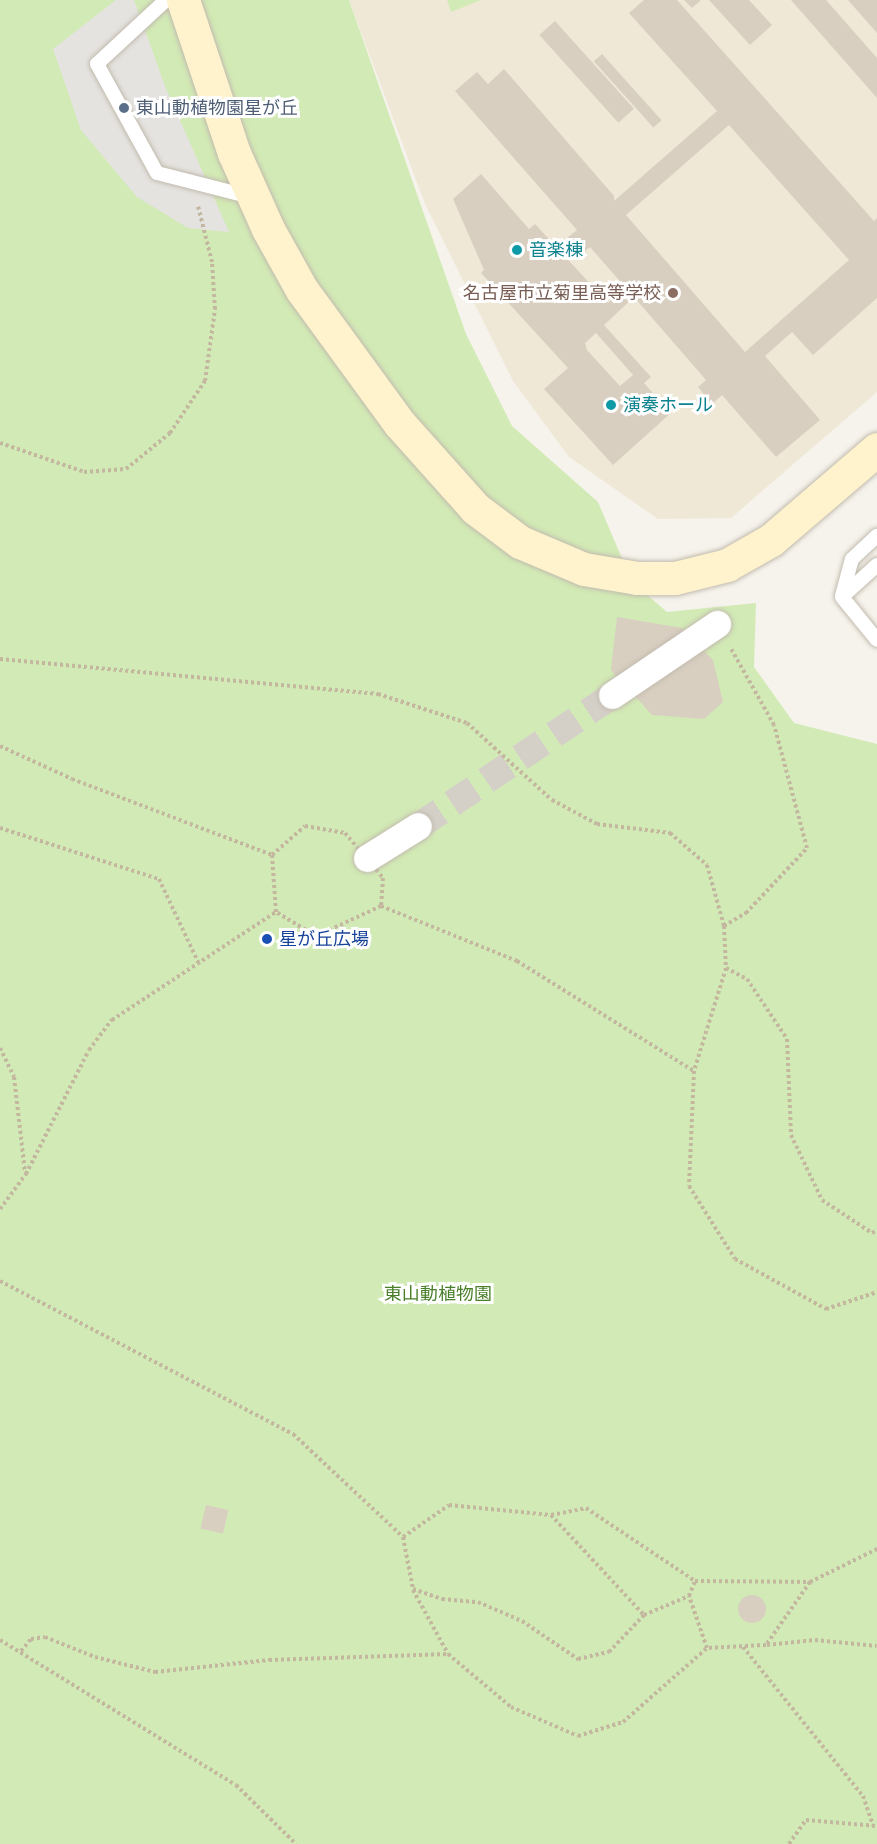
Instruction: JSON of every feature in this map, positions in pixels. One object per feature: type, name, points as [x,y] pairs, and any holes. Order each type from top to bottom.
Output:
[{"type":"street","points":[[183,0],[234,153],[254,198],[302,290],[407,432],[476,509],[520,542],[584,569],[638,578],[666,578],[727,566],[771,540],[877,449]]},
{"type":"street","points":[[612,695],[717,624]]},
{"type":"street","points":[[367,858],[417,826]]},
{"type":"lane","points":[[166,0],[97,64],[158,173],[254,198]]},
{"type":"lane","points":[[842,597],[852,559],[877,536]]},
{"type":"lane","points":[[842,597],[877,565]]},
{"type":"lane","points":[[842,597],[877,640]]},
{"type":"path","points":[[0,443],[84,472],[126,469],[170,433],[205,381],[215,309],[212,262],[191,182]]},
{"type":"path","points":[[717,624],[774,725],[807,848],[746,914],[724,926]]},
{"type":"path","points":[[0,659],[378,694],[467,723],[552,800],[597,824],[669,832],[707,865],[724,926],[726,968],[694,1071],[689,1186],[735,1259],[826,1309],[877,1292]]},
{"type":"path","points":[[0,746],[72,779],[272,855]]},
{"type":"path","points":[[272,855],[305,826],[345,833],[383,878],[381,906]]},
{"type":"path","points":[[0,828],[159,879],[198,962]]},
{"type":"path","points":[[272,855],[276,912]]},
{"type":"path","points":[[276,912],[316,936],[381,906],[517,961],[694,1071]]},
{"type":"path","points":[[0,1209],[26,1174],[89,1050],[112,1020],[276,912]]},
{"type":"path","points":[[726,968],[747,979],[788,1040],[791,1135],[822,1200],[872,1233],[877,1230]]},
{"type":"path","points":[[0,1048],[14,1077],[26,1174]]},
{"type":"path","points":[[0,1281],[293,1434],[403,1537],[413,1589],[448,1654],[511,1707],[578,1736],[623,1722],[707,1648],[815,1640],[877,1646]]},
{"type":"path","points":[[403,1537],[450,1505],[551,1515],[586,1508],[695,1581],[810,1582],[877,1549]]},
{"type":"path","points":[[551,1515],[644,1615]]},
{"type":"path","points":[[695,1581],[689,1596],[707,1648]]},
{"type":"path","points":[[766,1645],[810,1582]]},
{"type":"path","points":[[413,1589],[442,1599],[478,1602],[522,1621],[578,1659],[609,1652],[644,1615],[689,1596]]},
{"type":"path","points":[[21,1651],[31,1639],[45,1637],[95,1657],[155,1672],[269,1660],[448,1654]]},
{"type":"path","points":[[0,1640],[236,1785],[296,1844]]},
{"type":"path","points":[[742,1646],[863,1796],[875,1826],[806,1820],[789,1844]]},
{"type":"shaded area","name":"東山動植物園星が丘","points":[[116,0],[134,0],[165,86],[229,232],[188,228],[137,197],[81,130],[53,49]]},
{"type":"shaded area","name":"名古屋市立菊里高等学校","points":[[349,0],[877,0],[877,392],[731,518],[658,519],[569,457],[513,381],[425,204]]},
{"type":"green space","name":"東山動植物園","points":[[0,0],[349,0],[466,334],[512,426],[598,502],[632,582],[667,612],[756,603],[754,667],[794,723],[877,744],[877,1844],[0,1844]]},
{"type":"green space","points":[[447,0],[481,0],[451,12]]},
{"type":"building","points":[[644,0],[677,0],[874,221],[877,218],[877,298],[813,355],[792,332],[765,356],[820,420],[776,457],[722,395],[712,404],[698,387],[706,380],[634,297],[604,325],[651,377],[644,383],[671,413],[613,465],[544,389],[568,368],[481,273],[484,270],[453,199],[481,174],[529,229],[535,224],[608,303],[625,287],[590,247],[580,255],[566,239],[577,230],[455,91],[477,72],[488,84],[504,69],[614,196],[614,201],[717,111],[629,13]],"holes":[[[729,125],[849,260],[745,352],[626,215]],[[596,333],[633,375],[620,386],[587,350],[585,343]]]},
{"type":"building","points":[[684,0],[701,0],[692,8]]},
{"type":"building","points":[[709,0],[749,0],[772,25],[750,45]]},
{"type":"building","points":[[791,0],[826,0],[877,58],[877,98]]},
{"type":"building","points":[[848,0],[877,0],[877,33]]},
{"type":"building","points":[[555,21],[634,109],[618,123],[539,35]]},
{"type":"building","points":[[602,54],[662,120],[653,128],[594,61]]},
{"type":"building","points":[[617,617],[682,628],[713,660],[723,702],[704,719],[652,715],[611,670]]},
{"type":"building","points":[[206,1505],[228,1510],[223,1534],[201,1528]]},
{"type":"building","points":[[752,1595],[762,1599],[766,1609],[762,1619],[752,1623],[742,1619],[738,1609],[742,1599]]},
{"type":"tunnel","points":[[418,826],[612,695]]},
{"type":"place","name":"東山動植物園星が丘","points":[[124,108]]},
{"type":"place","name":"音楽棟","points":[[517,250]]},
{"type":"place","name":"名古屋市立菊里高等学校","points":[[673,293]]},
{"type":"place","name":"演奏ホール","points":[[611,405]]},
{"type":"place","name":"星が丘広場","points":[[267,939]]}]
